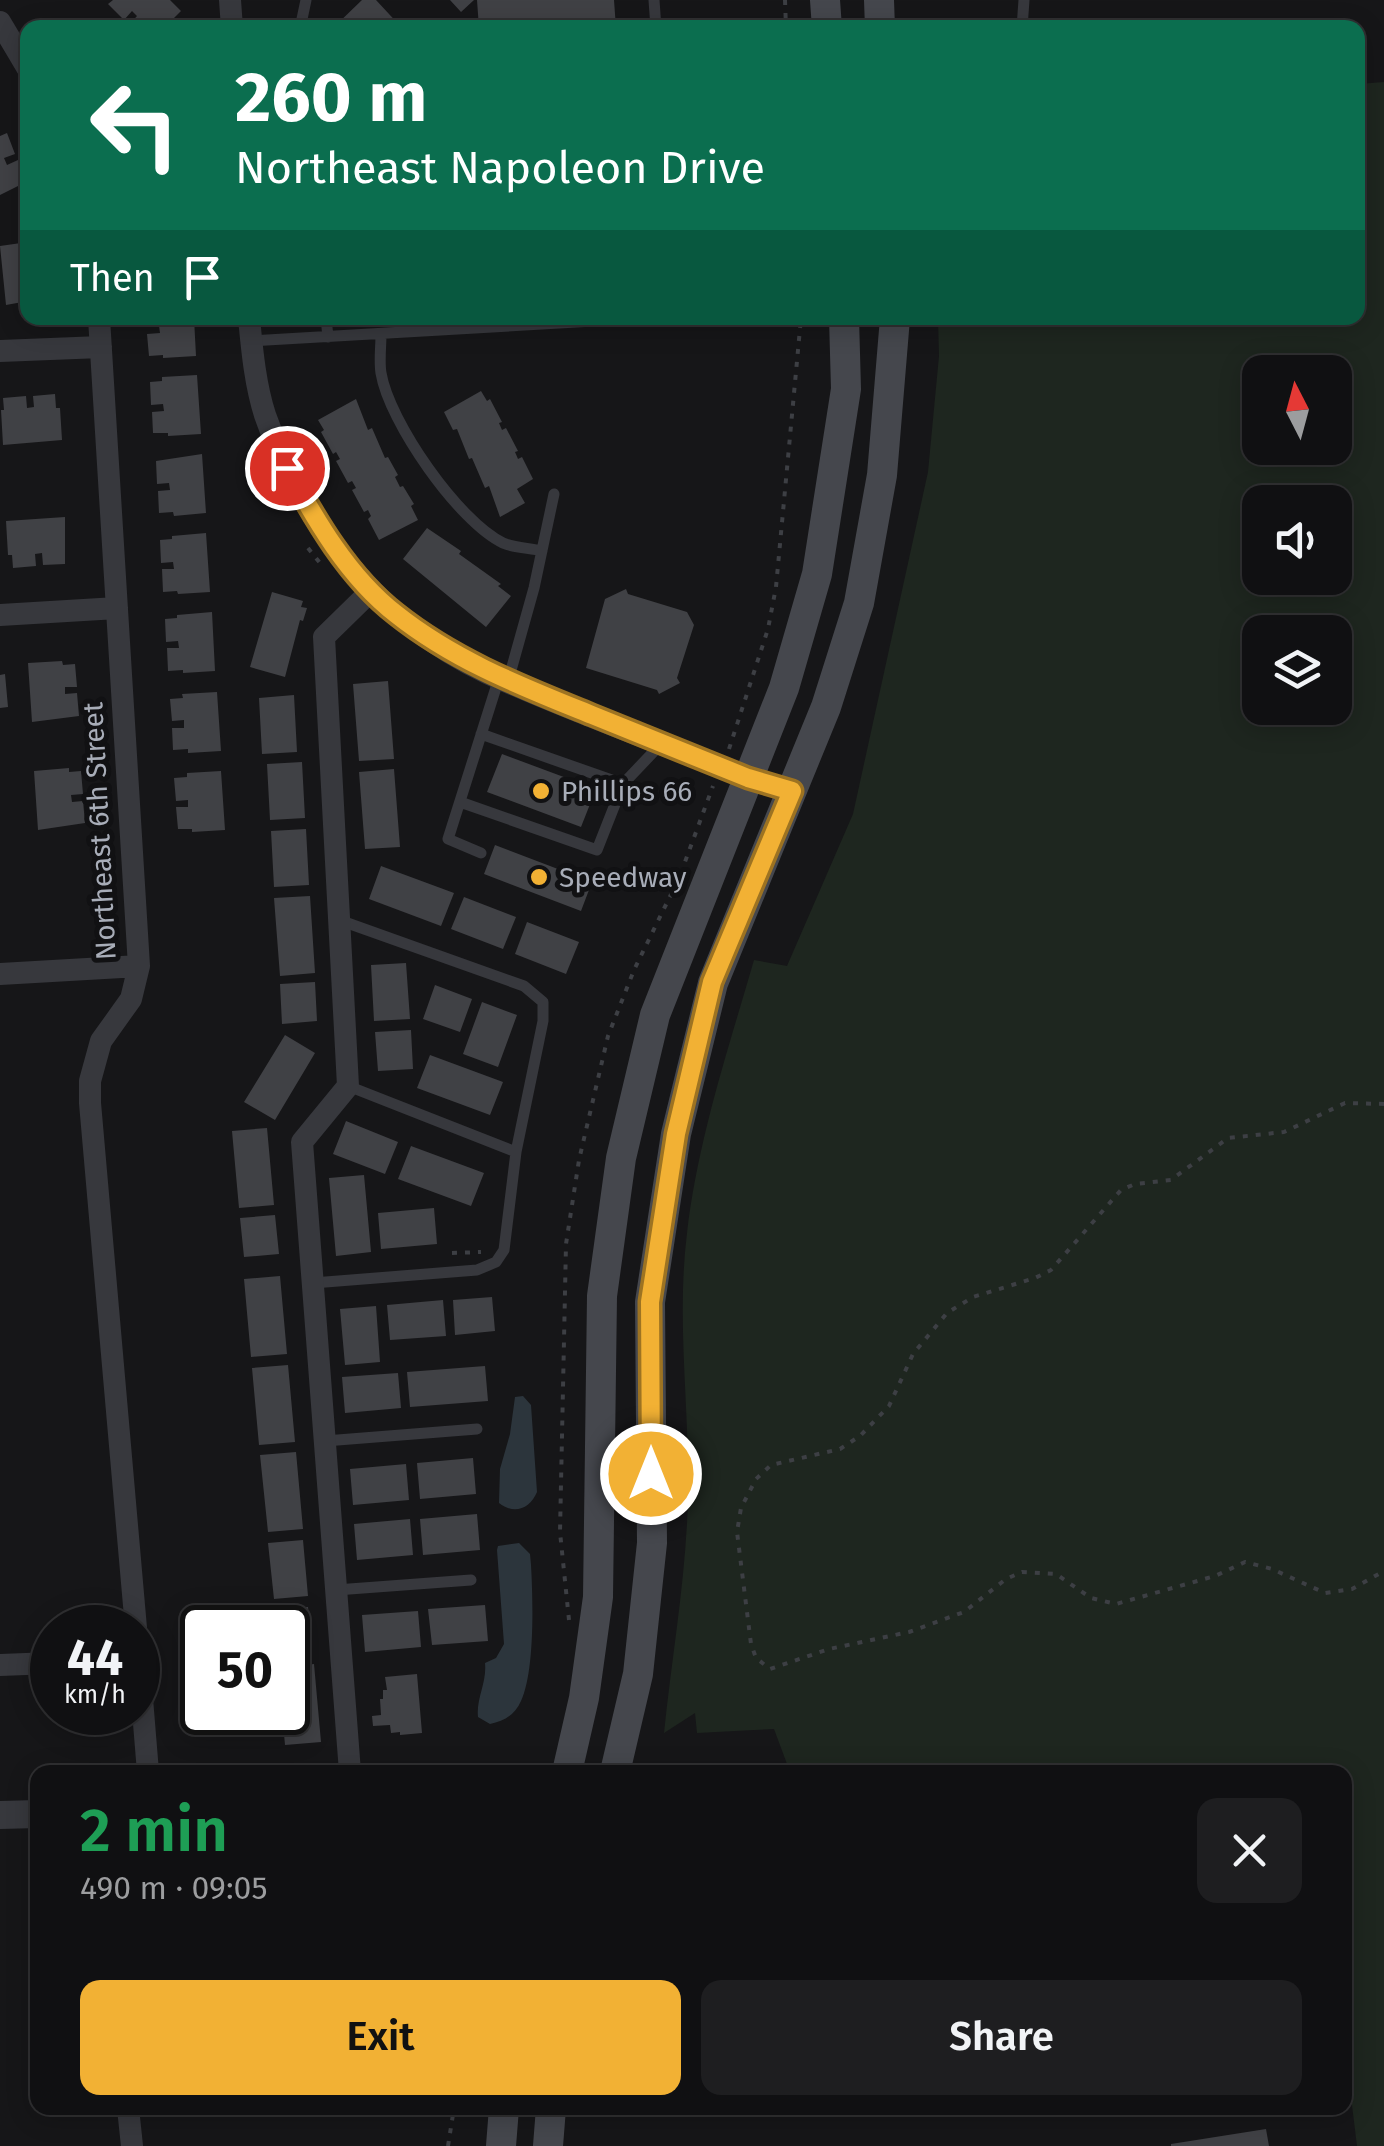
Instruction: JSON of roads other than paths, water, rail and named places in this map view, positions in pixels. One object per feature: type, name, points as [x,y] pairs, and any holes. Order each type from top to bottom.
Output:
[{"type":"main road","points":[[569,1765],[584,1698],[598,1597],[602,1296],[621,1158],[654,1015],[784,688],[817,574],[846,389],[844,325]]},
{"type":"main road","points":[[617,1765],[638,1674],[652,1543],[650,1302],[676,1134],[712,982],[826,706],[859,603],[882,476],[894,325]]},
{"type":"main road","points":[[501,2146],[503,2115]]},
{"type":"main road","points":[[548,2146],[551,2115]]},
{"type":"street","points":[[0,22],[20,57]]},
{"type":"street","name":"Northeast 6th Street","points":[[99,325],[138,966],[131,999],[101,1041],[90,1081],[134,1605]]},
{"type":"street","points":[[250,329],[264,412],[287,468],[317,523],[393,612],[438,644],[503,679],[748,778],[792,791]]},
{"type":"street","points":[[0,352],[101,347]]},
{"type":"street","points":[[349,1765],[302,1142],[348,1086],[324,637],[372,590]]},
{"type":"street","points":[[0,616],[117,608]]},
{"type":"street","points":[[0,974],[138,966]]},
{"type":"street","points":[[0,1665],[30,1663]]},
{"type":"street","points":[[145,1735],[147,1765]]},
{"type":"street","points":[[0,1815],[30,1814]]},
{"type":"street","points":[[129,2115],[132,2146]]},
{"type":"lane","points":[[327,325],[328,337]]},
{"type":"lane","points":[[250,329],[328,337],[530,325]]},
{"type":"lane","points":[[381,334],[381,372],[387,394],[442,488],[458,507],[504,543],[542,551]]},
{"type":"lane","points":[[481,853],[448,839],[503,679],[542,551],[554,494]]},
{"type":"lane","points":[[481,734],[575,774],[623,784]]},
{"type":"lane","points":[[460,802],[597,850],[623,784],[661,743]]},
{"type":"lane","points":[[499,816],[505,799]]},
{"type":"lane","points":[[528,826],[534,810]]},
{"type":"lane","points":[[553,835],[559,820]]},
{"type":"lane","points":[[313,1283],[476,1270],[496,1262],[504,1250],[516,1152],[542,1021],[543,1002],[524,986],[340,920]]},
{"type":"lane","points":[[348,1086],[516,1152]]},
{"type":"lane","points":[[325,1440],[476,1428]]},
{"type":"lane","points":[[336,1590],[471,1580]]},
{"type":"place","name":"Phillips 66","points":[[541,791]]},
{"type":"place","name":"Speedway","points":[[539,877]]}]
